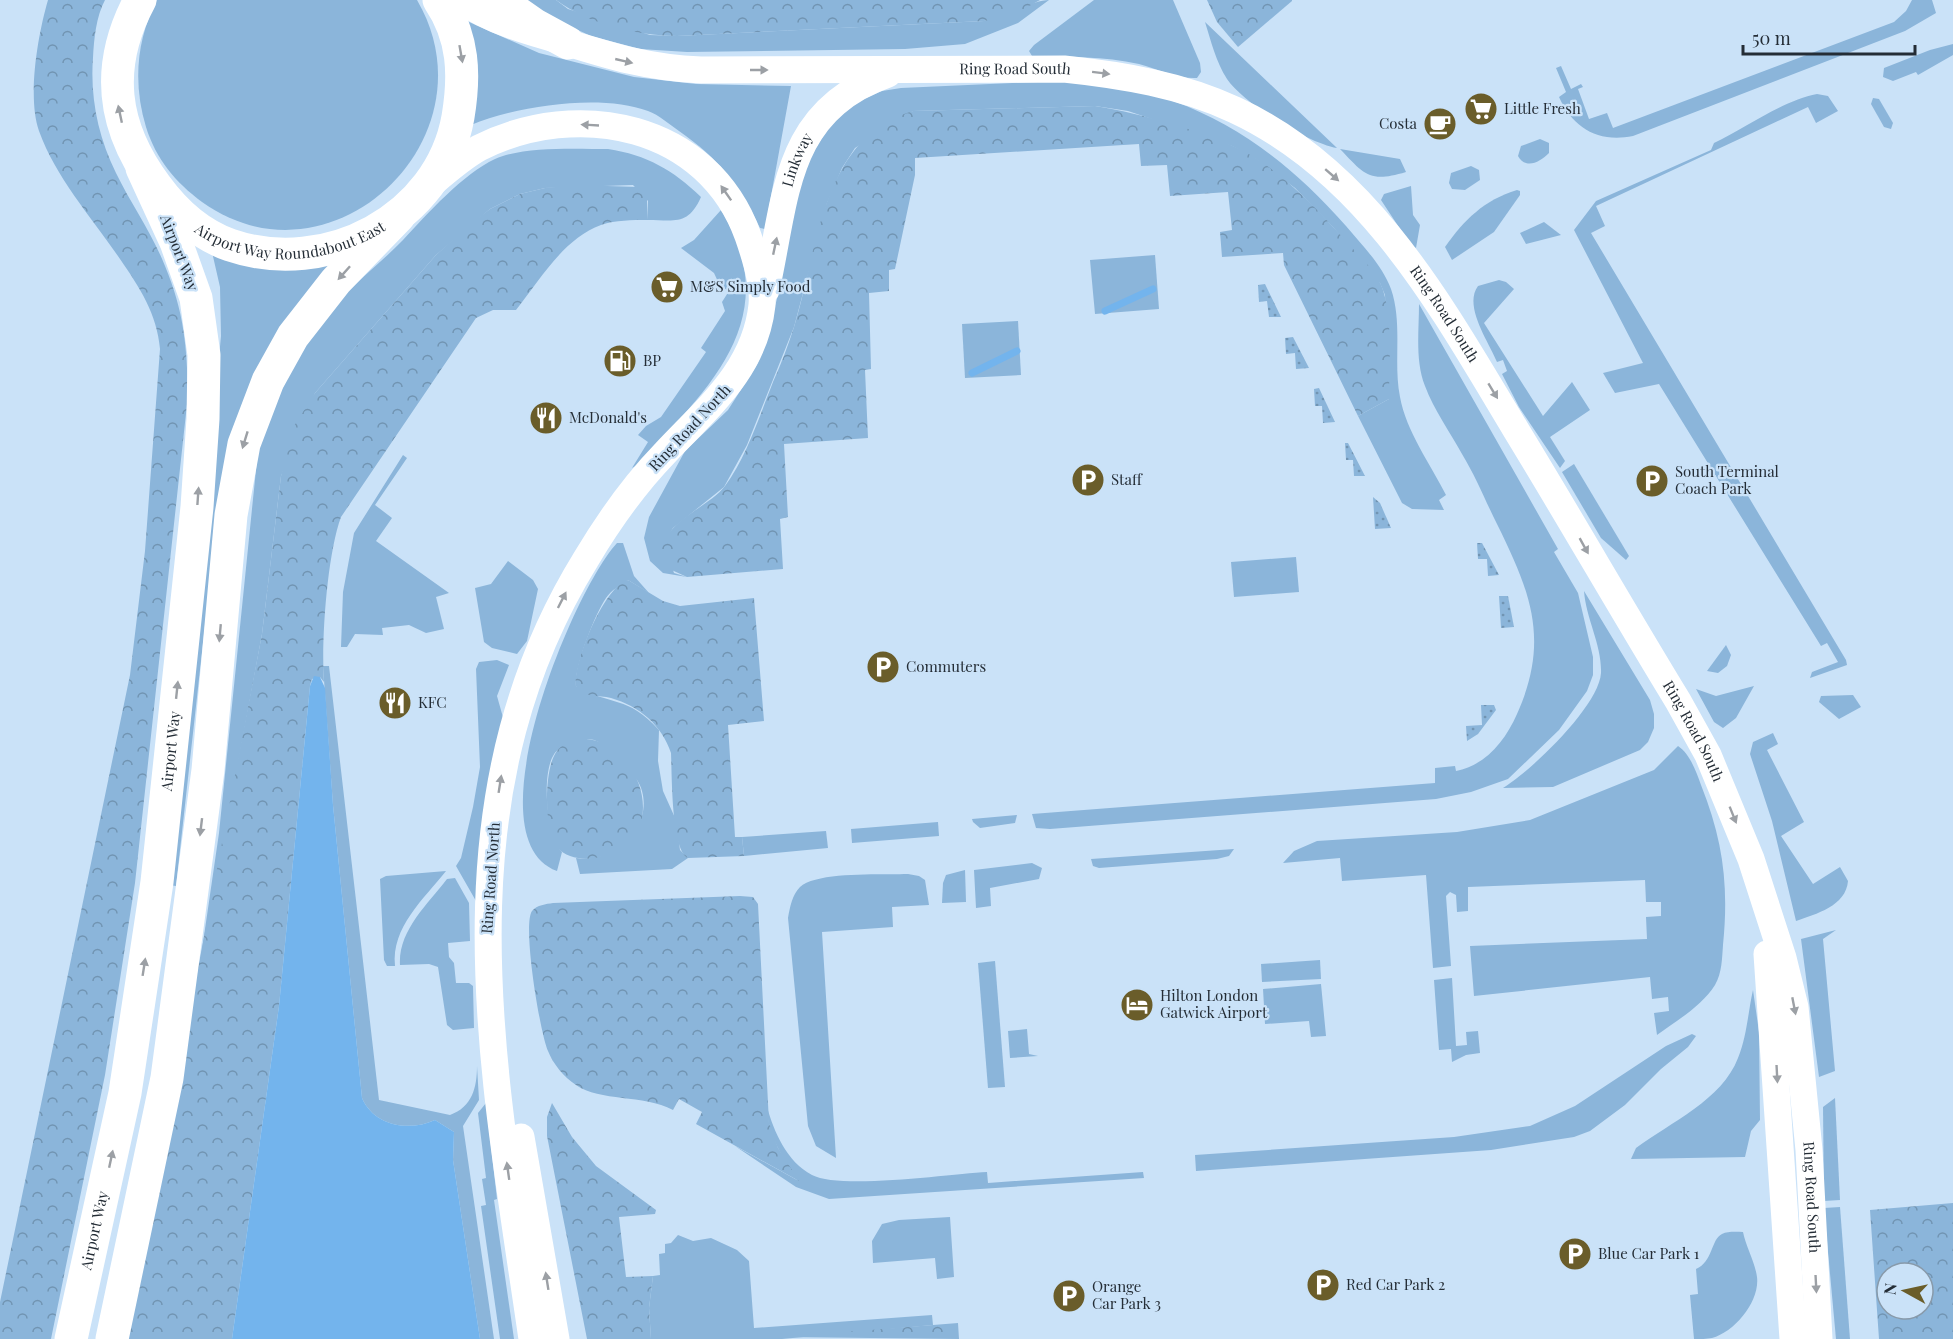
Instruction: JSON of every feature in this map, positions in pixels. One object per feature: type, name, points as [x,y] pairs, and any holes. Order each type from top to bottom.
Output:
[{"type":"highway","name":"Airport Way Roundabout East","points":[[140,0],[127,30],[117,83],[123,126],[142,168],[167,200],[193,225],[220,240],[254,251],[302,254],[325,250],[361,238],[409,206],[437,172],[450,145],[462,87],[459,42],[439,0]]},
{"type":"highway","points":[[499,0],[535,26],[568,43]]},
{"type":"highway","name":"Airport Way","points":[[71,1339],[125,1093],[157,882],[202,441],[204,355],[196,298],[176,242],[142,168]]},
{"type":"highway","points":[[112,1339],[169,1067],[208,770],[232,504],[244,444],[268,381],[294,336],[352,264],[409,206]]},
{"type":"street","name":"Ring Road South","points":[[460,0],[491,19],[624,61],[671,69],[1064,69],[1149,82],[1237,111],[1286,140],[1339,181],[1395,243],[1442,306],[1708,755],[1751,859],[1783,958],[1795,1007],[1800,1046],[1819,1327]]},
{"type":"street","name":"Linkway","points":[[763,303],[792,167],[802,142],[828,108],[843,97],[875,79],[903,69]]},
{"type":"street","name":"Ring Road North","points":[[409,206],[473,152],[526,130],[591,124],[648,135],[685,152],[704,167],[729,197],[743,222],[753,252],[763,303],[752,344],[733,381],[663,454],[607,528],[570,585],[534,667],[519,707],[502,768],[495,816],[488,882],[490,989]]},
{"type":"street","points":[[1760,890],[1772,1005],[1793,1339]]},
{"type":"street","points":[[490,989],[494,1060],[532,1339]]},
{"type":"street","points":[[490,989],[540,1237],[556,1339]]},
{"type":"green space","points":[[48,0],[105,0],[98,21],[93,51],[92,73],[97,117],[110,159],[154,242],[171,283],[183,329],[188,395],[135,883],[105,1075],[51,1339],[0,1339],[0,1302],[130,675],[145,551],[160,349],[155,324],[141,291],[75,197],[55,165],[39,131],[34,101],[35,66]]},
{"type":"green space","points":[[157,0],[417,0],[436,52],[435,102],[418,149],[388,187],[348,215],[302,229],[252,226],[202,202],[175,178],[161,160],[150,139],[142,111],[138,78],[141,46]]},
{"type":"green space","points":[[512,0],[556,0],[568,9],[650,35],[677,36],[984,21],[1026,5],[1049,0],[1018,23],[965,44],[905,49],[687,52],[640,49],[591,36]]},
{"type":"green space","points":[[556,0],[1040,0],[1011,16],[984,21],[677,36],[613,27],[569,9]]},
{"type":"green space","points":[[1094,0],[1173,0],[1200,63],[1201,72],[1197,78],[1182,77],[1139,64],[1112,60],[1032,56],[1029,51],[1034,45]]},
{"type":"green space","points":[[1207,0],[1292,1],[1238,47],[1217,22]]},
{"type":"green space","points":[[1912,0],[1932,0],[1936,13],[1905,31],[1633,136],[1609,137],[1588,131],[1572,117],[1559,97],[1566,92],[1556,68],[1561,66],[1571,89],[1581,84],[1583,87],[1578,89],[1589,119],[1607,113],[1613,128],[1894,22],[1906,11]]},
{"type":"green space","points":[[469,22],[539,53],[634,77],[696,84],[791,86],[765,229],[760,228],[736,185],[717,162],[693,141],[648,111],[607,103],[559,104],[511,112],[471,125]]},
{"type":"green space","points":[[1205,22],[1337,148],[1294,131],[1247,100],[1235,89],[1220,66]]},
{"type":"green space","points":[[1953,44],[1953,55],[1918,75],[1916,72],[1893,81],[1883,77],[1884,68],[1930,50]]},
{"type":"green space","points":[[1060,81],[1103,84],[1144,92],[1219,121],[1286,166],[1346,226],[1377,264],[1391,289],[1395,302],[1398,384],[1403,410],[1413,435],[1446,495],[1439,500],[1444,510],[1412,509],[1402,503],[1358,416],[1389,399],[1385,295],[1380,283],[1333,227],[1295,188],[1256,159],[1232,146],[1128,111],[1095,106],[913,111],[855,148],[842,168],[827,203],[794,327],[747,445],[724,487],[673,528],[664,543],[674,573],[687,577],[663,573],[650,561],[644,538],[649,517],[685,451],[728,410],[758,363],[777,299],[803,167],[841,109],[882,91],[901,88]]},
{"type":"green space","points":[[1817,94],[1828,96],[1838,111],[1816,123],[1808,107],[1596,206],[1605,226],[1591,233],[1846,660],[1847,665],[1810,678],[1812,672],[1838,662],[1827,643],[1821,646],[1659,384],[1615,393],[1603,373],[1643,363],[1574,230],[1596,201],[1711,150],[1714,143],[1765,115],[1791,102]]},
{"type":"green space","points":[[1873,98],[1879,99],[1893,123],[1891,129],[1884,127],[1871,104]]},
{"type":"green space","points":[[1095,106],[1177,126],[1238,148],[1279,175],[1314,206],[1367,264],[1383,290],[1389,330],[1389,399],[1358,416],[1284,265],[1283,253],[1222,257],[1220,232],[1232,230],[1228,192],[1170,196],[1167,165],[1141,166],[1139,144],[915,158],[915,175],[895,269],[889,270],[889,291],[869,293],[871,369],[865,370],[868,438],[784,444],[788,517],[780,519],[783,569],[687,577],[665,567],[662,553],[664,541],[671,530],[717,495],[733,475],[746,449],[792,334],[828,200],[841,170],[859,145],[882,125],[913,111]]},
{"type":"green space","points":[[1540,139],[1549,143],[1549,153],[1529,164],[1521,160],[1518,156],[1521,146]]},
{"type":"green space","points":[[550,149],[608,149],[635,155],[670,172],[701,197],[696,206],[691,213],[680,219],[647,220],[648,201],[633,185],[545,188],[520,194],[490,209],[436,255],[315,393],[281,476],[262,634],[197,984],[219,833],[258,450],[286,381],[304,348],[334,306],[470,174],[495,159],[520,152]]},
{"type":"green space","points":[[1340,149],[1400,159],[1406,172],[1384,177],[1368,174]]},
{"type":"green space","points":[[1471,166],[1479,170],[1480,180],[1465,190],[1452,189],[1449,183],[1451,173]]},
{"type":"green space","points":[[576,185],[639,187],[647,196],[647,220],[612,222],[587,231],[553,262],[516,310],[493,310],[476,318],[341,517],[332,553],[326,599],[323,645],[324,682],[320,677],[312,679],[310,686],[279,1006],[232,1339],[127,1339],[262,634],[281,476],[294,426],[315,393],[436,255],[469,225],[490,209],[520,194],[545,188]]},
{"type":"green space","points":[[1411,186],[1413,215],[1420,225],[1416,248],[1410,244],[1381,200],[1384,194]]},
{"type":"green space","points":[[1517,190],[1520,191],[1520,195],[1494,232],[1452,260],[1445,247],[1467,220],[1494,199]]},
{"type":"green space","points":[[721,210],[737,241],[745,271],[745,299],[740,326],[729,352],[695,402],[643,460],[632,468],[648,442],[638,435],[646,426],[661,417],[706,352],[701,348],[725,311],[722,302],[729,291],[720,286],[714,273],[681,248],[694,240]]},
{"type":"green space","points":[[1544,222],[1561,235],[1526,244],[1520,233]]},
{"type":"green space","points":[[212,252],[332,262],[219,499],[176,886],[169,885],[221,336],[220,287]]},
{"type":"green space","points":[[1155,255],[1159,309],[1095,314],[1090,260]]},
{"type":"green space","points":[[1499,280],[1506,282],[1514,289],[1484,323],[1543,416],[1572,382],[1590,410],[1550,437],[1565,461],[1560,468],[1519,407],[1502,374],[1507,371],[1503,360],[1497,362],[1475,314],[1474,294],[1478,286]]},
{"type":"green space","points":[[1265,284],[1281,317],[1269,317],[1267,301],[1259,302],[1258,285]]},
{"type":"green space","points":[[1419,304],[1558,549],[1554,552],[1578,593],[1593,657],[1593,675],[1587,691],[1559,730],[1508,779],[1471,792],[1436,799],[1050,829],[1036,828],[1032,814],[1435,783],[1435,768],[1455,766],[1456,771],[1467,768],[1493,750],[1507,733],[1517,714],[1533,663],[1532,617],[1527,595],[1509,549],[1472,471],[1437,412],[1425,386],[1419,356]]},
{"type":"green space","points":[[1018,321],[1021,375],[965,378],[962,324]]},
{"type":"green space","points":[[1293,337],[1309,368],[1296,369],[1295,353],[1286,354],[1285,338]]},
{"type":"green space","points":[[1319,388],[1335,422],[1323,423],[1322,406],[1315,406],[1314,389]]},
{"type":"green space","points":[[1345,443],[1348,443],[1365,476],[1354,476],[1353,460],[1346,460]]},
{"type":"green space","points":[[403,455],[407,458],[375,505],[392,518],[376,541],[449,593],[436,597],[444,629],[426,633],[409,625],[382,628],[383,635],[355,634],[347,647],[341,647],[343,592],[354,533]]},
{"type":"green space","points":[[1574,464],[1629,556],[1626,560],[1601,538],[1562,472]]},
{"type":"green space","points":[[1373,497],[1380,503],[1391,528],[1375,529]]},
{"type":"green space","points":[[617,543],[623,543],[634,576],[649,593],[628,580],[608,595],[586,641],[578,666],[576,686],[638,711],[659,730],[658,761],[663,791],[676,820],[680,850],[688,858],[672,869],[580,874],[576,858],[598,857],[619,848],[638,827],[643,808],[641,789],[631,772],[604,745],[595,740],[582,739],[559,749],[549,768],[547,800],[549,816],[556,844],[562,852],[557,871],[533,850],[523,813],[526,765],[538,712],[556,659],[577,609],[598,569]]},
{"type":"green space","points":[[1477,543],[1482,543],[1499,575],[1488,576],[1487,559],[1478,559]]},
{"type":"green space","points":[[1296,557],[1299,592],[1234,597],[1231,562]]},
{"type":"green space","points":[[508,561],[533,580],[538,589],[527,641],[517,654],[492,648],[484,642],[475,588],[491,584]]},
{"type":"green space","points":[[628,580],[663,601],[680,606],[754,598],[764,721],[728,725],[735,837],[742,837],[744,856],[688,858],[682,852],[675,827],[671,753],[662,734],[648,718],[631,706],[611,698],[583,693],[576,686],[579,661],[600,610],[619,585]]},
{"type":"green space","points":[[1584,591],[1650,700],[1654,714],[1654,728],[1648,742],[1640,750],[1553,787],[1503,788],[1530,768],[1562,736],[1589,702],[1597,687],[1601,663]]},
{"type":"green space","points":[[1499,596],[1508,596],[1514,627],[1501,628]]},
{"type":"green space","points":[[1726,645],[1731,655],[1727,666],[1718,673],[1707,671]]},
{"type":"green space","points":[[497,660],[509,665],[497,696],[504,721],[479,852],[476,901],[456,866],[461,858],[480,767],[476,669],[479,662]]},
{"type":"green space","points":[[323,666],[329,666],[379,1100],[450,1115],[464,1107],[472,1096],[477,1066],[479,1100],[463,1126],[494,1339],[480,1339],[453,1160],[454,1132],[435,1120],[414,1126],[393,1124],[375,1115],[362,1098],[333,805]]},
{"type":"green space","points":[[1754,686],[1736,718],[1723,728],[1714,722],[1696,689],[1716,696]]},
{"type":"green space","points":[[1853,695],[1861,707],[1839,719],[1819,702],[1821,696]]},
{"type":"green space","points":[[1481,705],[1494,705],[1496,710],[1478,734],[1467,741],[1466,726],[1482,725]]},
{"type":"green space","points":[[1773,733],[1778,744],[1767,750],[1804,822],[1781,836],[1813,884],[1840,867],[1848,881],[1846,890],[1836,903],[1821,912],[1796,921],[1772,821],[1750,754],[1753,742]]},
{"type":"green space","points":[[577,739],[600,742],[618,754],[633,771],[641,792],[643,813],[636,833],[621,849],[595,858],[570,856],[561,851],[553,839],[548,815],[547,787],[551,763],[559,749]]},
{"type":"green space","points":[[1678,746],[1695,769],[1715,825],[1722,863],[1725,923],[1721,965],[1715,985],[1696,1006],[1657,1035],[1654,1013],[1669,1011],[1668,997],[1652,999],[1650,977],[1474,996],[1470,946],[1647,939],[1646,917],[1661,916],[1661,902],[1646,902],[1645,880],[1468,887],[1468,911],[1457,912],[1456,895],[1450,892],[1446,896],[1451,966],[1433,968],[1426,875],[1342,881],[1340,858],[1283,863],[1294,851],[1317,841],[1457,832],[1530,820],[1654,770]]},
{"type":"green space","points":[[1017,815],[1015,823],[980,828],[972,819]]},
{"type":"green space","points":[[938,822],[939,836],[852,843],[851,829]]},
{"type":"green space","points":[[826,831],[828,848],[744,856],[742,837]]},
{"type":"green space","points":[[1234,849],[1229,856],[1217,859],[1099,868],[1093,866],[1091,859]]},
{"type":"green space","points":[[1032,863],[1042,868],[1039,879],[990,888],[991,906],[976,908],[974,870]]},
{"type":"green space","points":[[965,870],[966,902],[942,903],[943,883],[946,875]]},
{"type":"green space","points":[[446,871],[411,914],[398,939],[395,966],[387,966],[384,960],[380,879],[386,876]]},
{"type":"green space","points":[[908,874],[925,880],[929,905],[892,907],[893,927],[822,932],[836,1158],[816,1146],[808,1126],[788,918],[791,905],[800,887],[821,878]]},
{"type":"green space","points":[[455,878],[469,903],[470,941],[448,943],[449,957],[454,963],[456,983],[469,983],[473,986],[474,1028],[453,1030],[447,1025],[438,967],[429,964],[400,965],[404,941],[415,919],[447,879]]},
{"type":"green space","points":[[753,897],[758,904],[769,1123],[778,1148],[799,1181],[696,1124],[702,1112],[679,1099],[673,1110],[649,1102],[597,1094],[576,1085],[553,1061],[541,1024],[533,979],[529,936],[529,920],[536,907],[553,903]]},
{"type":"green space","points":[[1836,930],[1823,939],[1835,1071],[1819,1077],[1801,939]]},
{"type":"green space","points":[[1320,960],[1321,979],[1262,982],[1261,964]]},
{"type":"green space","points":[[995,961],[1005,1087],[988,1088],[978,963]]},
{"type":"green space","points":[[1452,978],[1456,1046],[1467,1045],[1466,1032],[1478,1031],[1480,1053],[1466,1055],[1452,1062],[1451,1049],[1439,1050],[1434,980]]},
{"type":"green space","points":[[1321,984],[1326,1036],[1311,1037],[1309,1021],[1265,1024],[1263,989]]},
{"type":"green space","points":[[1753,990],[1759,1032],[1760,1120],[1751,1131],[1745,1157],[1631,1159],[1636,1148],[1708,1098],[1730,1073],[1743,1041]]},
{"type":"green space","points":[[1027,1029],[1029,1054],[1038,1056],[1010,1058],[1008,1031]]},
{"type":"green space","points":[[1692,1034],[1696,1036],[1688,1047],[1661,1069],[1625,1105],[1590,1131],[1574,1137],[1491,1150],[1196,1171],[1195,1155],[1454,1137],[1530,1126],[1575,1106],[1666,1046]]},
{"type":"green space","points":[[1835,1098],[1840,1200],[1824,1201],[1823,1107]]},
{"type":"green space","points":[[486,1103],[497,1199],[494,1200],[514,1339],[500,1339],[481,1206],[486,1205],[482,1179],[486,1178],[478,1113]]},
{"type":"green space","points":[[552,1103],[572,1137],[596,1166],[656,1210],[655,1214],[619,1217],[626,1277],[653,1276],[649,1308],[651,1339],[587,1339],[547,1136],[547,1117]]},
{"type":"green space","points":[[767,1107],[783,1146],[795,1162],[812,1175],[826,1179],[896,1180],[987,1172],[988,1183],[1143,1172],[1144,1178],[829,1199],[796,1187],[735,1146],[797,1180],[773,1136]]},
{"type":"green space","points":[[1953,1203],[1953,1339],[1879,1339],[1878,1321],[1935,1321],[1935,1261],[1875,1261],[1875,1282],[1870,1210]]},
{"type":"green space","points":[[1840,1207],[1850,1339],[1836,1339],[1824,1208]]},
{"type":"green space","points":[[950,1217],[954,1277],[937,1279],[935,1258],[873,1263],[872,1241],[882,1224],[899,1220]]},
{"type":"green space","points":[[1727,1232],[1743,1232],[1757,1277],[1757,1286],[1750,1305],[1737,1322],[1721,1335],[1694,1339],[1690,1295],[1698,1294],[1696,1269],[1706,1261],[1718,1237]]},
{"type":"green space","points":[[678,1235],[693,1241],[711,1238],[737,1250],[749,1261],[754,1328],[932,1315],[933,1325],[782,1339],[651,1339],[649,1308],[653,1276],[660,1275],[659,1254],[665,1253],[665,1244],[671,1243]]},
{"type":"green space","points":[[958,1323],[959,1339],[782,1337],[933,1325]]},
{"type":"shaded area","points":[[314,676],[320,677],[325,688],[333,805],[362,1098],[375,1115],[393,1124],[414,1126],[435,1120],[454,1132],[453,1160],[480,1339],[232,1339],[279,1006],[310,686]]},
{"type":"waterway","points":[[1105,311],[1153,289]]},
{"type":"waterway","points":[[972,373],[1017,351]]},
{"type":"place","name":"Little Fresh","points":[[1481,109]]},
{"type":"place","name":"Costa","points":[[1440,124]]},
{"type":"place","name":"M&S Simply Food","points":[[667,287]]},
{"type":"place","name":"BP","points":[[620,361]]},
{"type":"place","name":"McDonald's","points":[[546,418]]},
{"type":"place","name":"Staff","points":[[1088,480]]},
{"type":"place","name":"South Terminal Coach Park","points":[[1652,481]]},
{"type":"place","name":"Commuters","points":[[883,667]]},
{"type":"place","name":"KFC","points":[[395,703]]},
{"type":"place","name":"Hilton London Gatwick Airport","points":[[1137,1005]]},
{"type":"place","name":"Blue Car Park 1","points":[[1575,1254]]},
{"type":"place","name":"Red Car Park 2","points":[[1323,1285]]},
{"type":"place","name":"Orange Car Park 3","points":[[1069,1296]]}]
